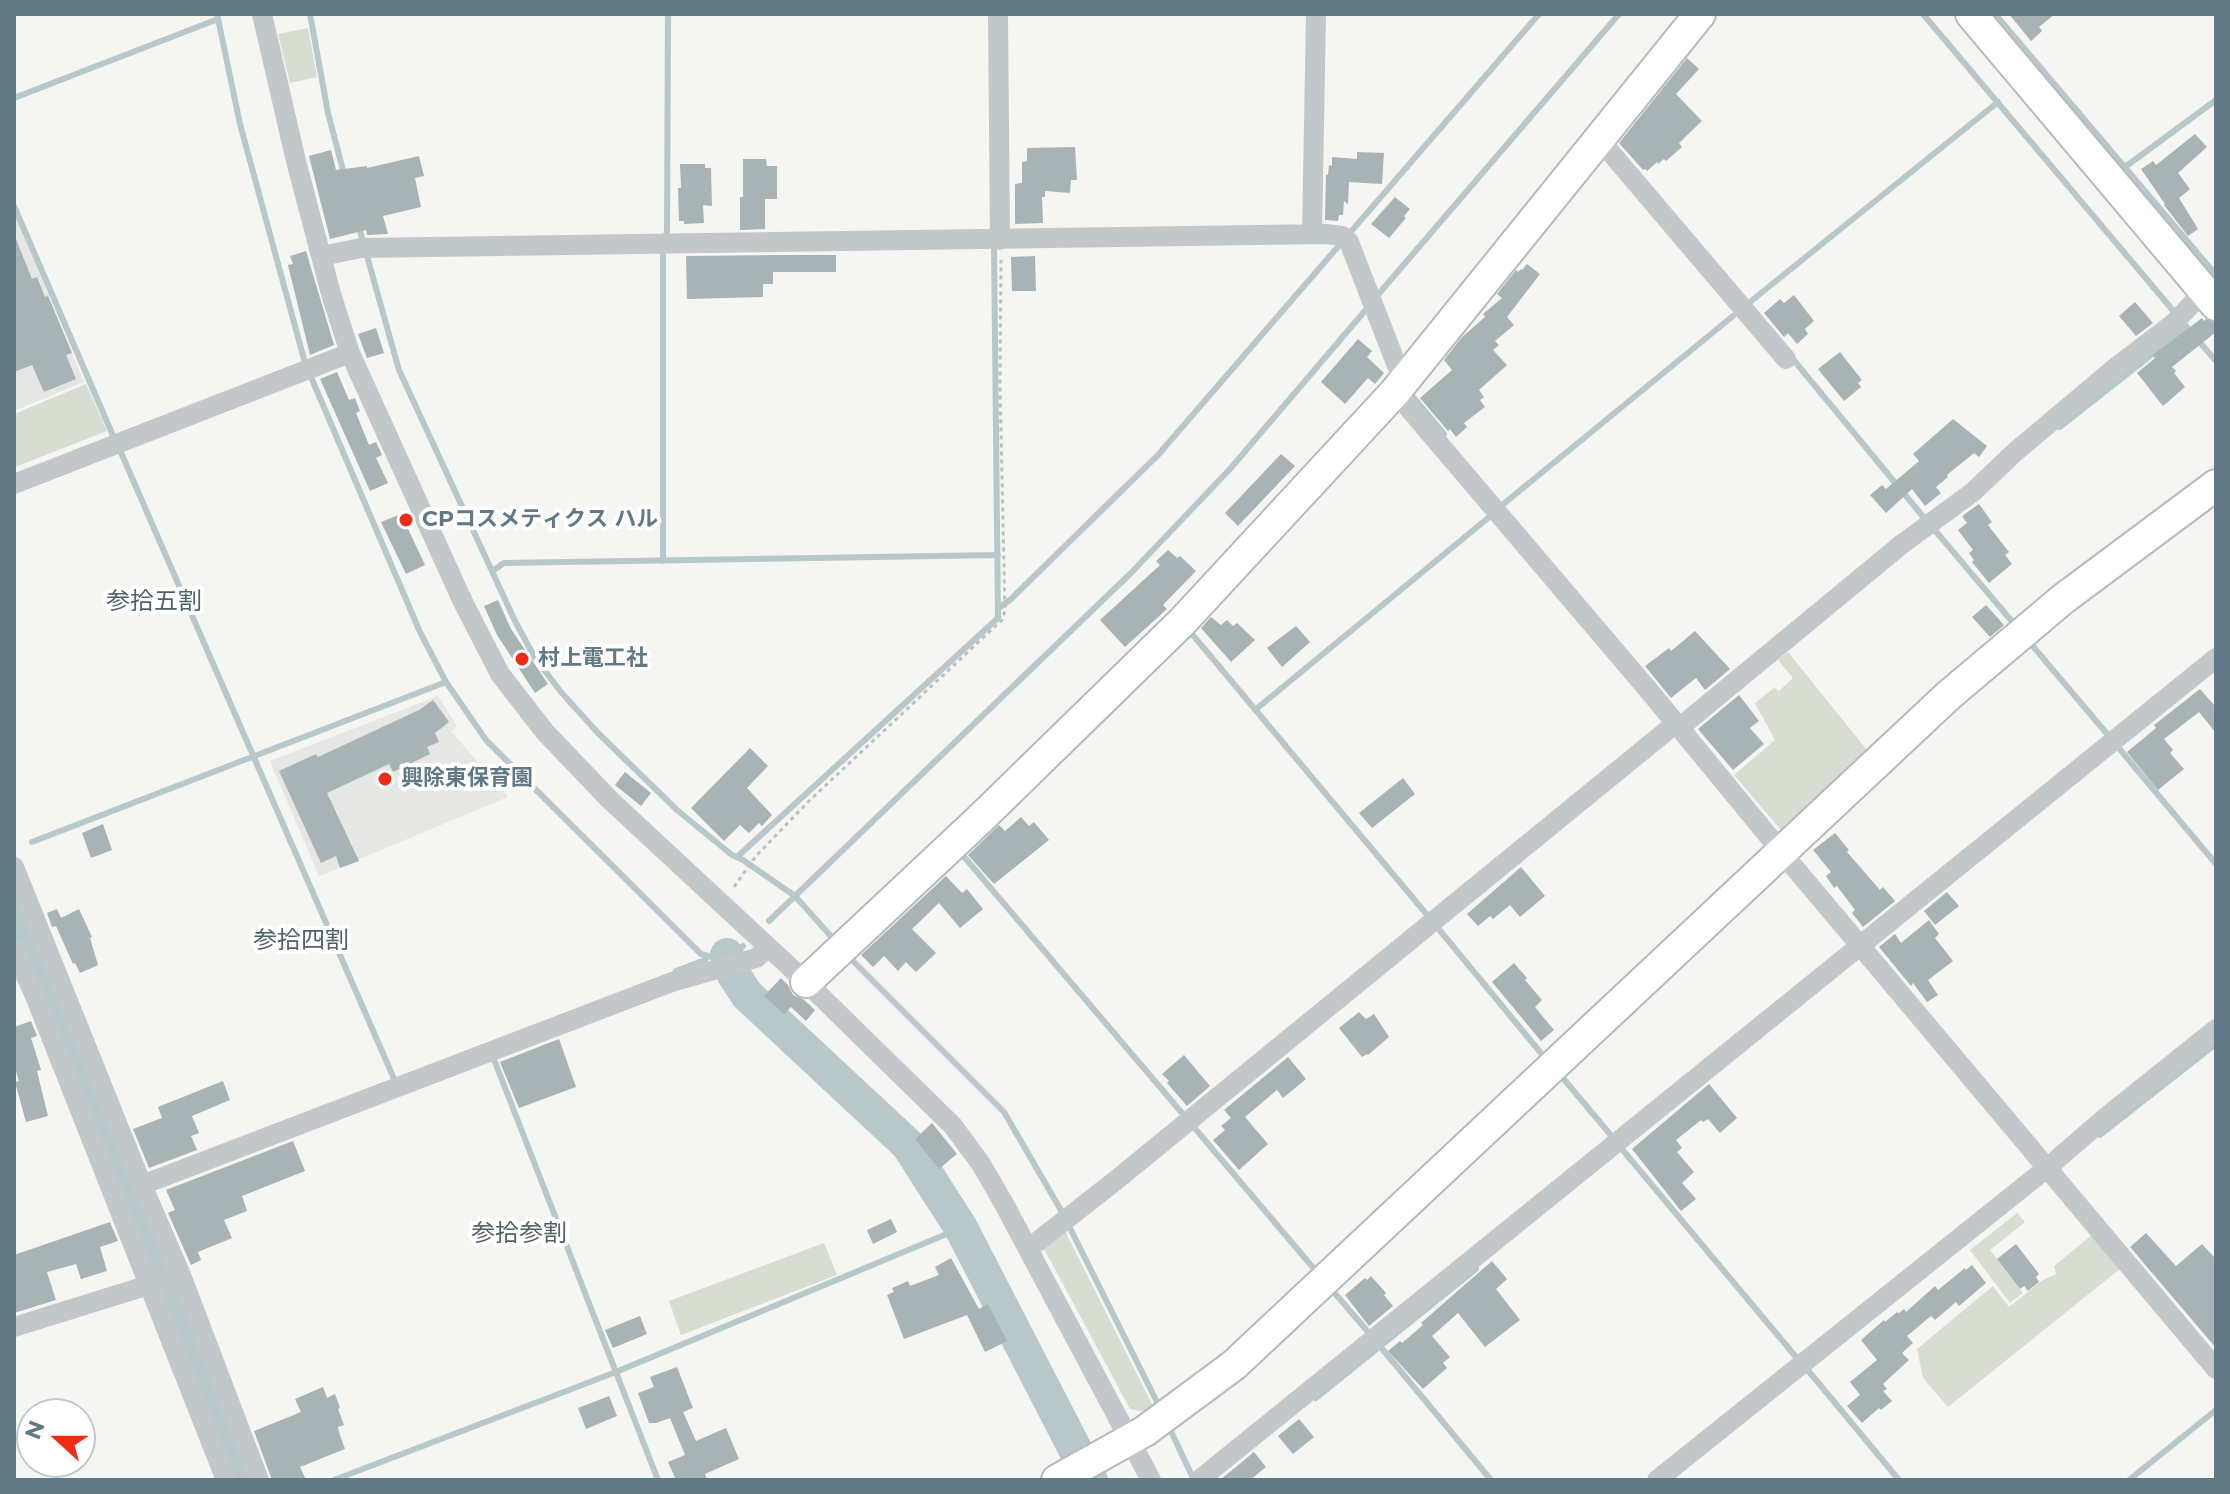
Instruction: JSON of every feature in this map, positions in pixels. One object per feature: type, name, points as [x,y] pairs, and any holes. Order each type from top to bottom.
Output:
[{"type":"street","points":[[262,14],[279,96],[331,294],[350,353],[463,602],[500,674],[545,732],[610,800],[806,982],[953,1126],[981,1164],[1151,1480]]},
{"type":"street","points":[[996,240],[998,14]]},
{"type":"street","points":[[1312,234],[1316,14]]},
{"type":"street","points":[[806,982],[1182,622],[1402,384],[1700,14]]},
{"type":"street","points":[[1028,1249],[1853,583],[1973,492],[2015,452],[2195,307],[1971,14]]},
{"type":"street","points":[[1600,140],[1786,359]]},
{"type":"street","points":[[322,256],[366,248],[666,242],[1312,234],[1346,239],[1402,384],[1677,726],[2216,1369]]},
{"type":"street","points":[[14,484],[350,353]]},
{"type":"street","points":[[1075,1471],[1165,1417],[1234,1365],[1949,695],[2063,599],[2216,485]]},
{"type":"street","points":[[1199,1480],[2216,658]]},
{"type":"street","points":[[14,867],[23,953],[37,1001],[159,1280],[259,1480]]},
{"type":"street","points":[[142,1185],[672,982],[756,958],[768,948]]},
{"type":"street","points":[[23,953],[142,1185],[159,1280],[226,1480]]},
{"type":"street","points":[[1657,1480],[2216,1029]]},
{"type":"street","points":[[14,1327],[159,1280]]},
{"type":"path","points":[[721,902],[751,862],[809,801],[1002,620],[996,240]]},
{"type":"shaded area","points":[[308,28],[317,77],[290,83],[278,34]]},
{"type":"shaded area","points":[[14,211],[84,382],[14,411]]},
{"type":"shaded area","points":[[86,384],[107,431],[15,467],[14,414]]},
{"type":"shaded area","points":[[1788,652],[1871,755],[1787,832],[1781,830],[1734,775],[1775,740],[1755,703],[1774,688],[1779,691],[1793,678],[1778,660]]},
{"type":"shaded area","name":"興除東保育園","points":[[438,696],[457,726],[451,731],[508,797],[319,876],[270,761]]},
{"type":"shaded area","points":[[2017,1213],[2025,1222],[1990,1250],[2023,1293],[2010,1303],[1970,1250]]},
{"type":"shaded area","points":[[1063,1227],[1155,1410],[1150,1413],[1130,1409],[1042,1245]]},
{"type":"shaded area","points":[[2092,1235],[2121,1268],[1948,1407],[1923,1378],[1917,1349],[1993,1286],[2009,1307],[2043,1280],[2056,1274],[2054,1266]]},
{"type":"shaded area","points":[[824,1243],[837,1275],[681,1335],[669,1301]]},
{"type":"building","points":[[2009,14],[2055,14],[2039,27],[2042,31],[2031,41]]},
{"type":"building","points":[[1687,58],[1699,69],[1676,94],[1702,121],[1679,143],[1682,147],[1666,161],[1664,159],[1647,171],[1643,170],[1619,143]]},
{"type":"building","points":[[2195,134],[2207,147],[2178,173],[2190,189],[2179,198],[2198,229],[2188,236],[2141,169],[2153,161],[2156,165]]},
{"type":"building","points":[[1075,147],[1077,180],[1071,180],[1070,193],[1045,191],[1045,197],[1042,197],[1043,223],[1015,224],[1015,184],[1022,183],[1022,162],[1027,161],[1027,148]]},
{"type":"building","points":[[331,150],[336,170],[367,168],[419,156],[424,176],[415,178],[421,207],[383,216],[388,234],[367,235],[366,230],[330,239],[309,156]]},
{"type":"building","points":[[1357,152],[1384,153],[1382,184],[1349,182],[1348,204],[1344,201],[1343,215],[1339,215],[1338,221],[1325,220],[1326,174],[1329,165],[1332,166],[1332,157],[1357,159]]},
{"type":"building","points":[[743,159],[766,159],[767,166],[777,166],[777,199],[765,199],[765,229],[740,230]]},
{"type":"building","points":[[680,164],[705,164],[705,168],[711,168],[712,206],[703,205],[704,223],[684,224],[684,221],[679,221]]},
{"type":"building","points":[[1395,197],[1410,209],[1389,238],[1371,224]]},
{"type":"building","points":[[14,234],[32,279],[37,277],[45,297],[48,296],[72,353],[66,355],[76,379],[44,392],[32,365],[14,372]]},
{"type":"building","points":[[306,251],[334,345],[310,355],[288,265],[293,264],[290,256]]},
{"type":"building","points":[[836,255],[836,272],[773,272],[773,284],[763,284],[763,297],[687,299],[686,256]]},
{"type":"building","points":[[1035,256],[1036,291],[1012,291],[1011,257]]},
{"type":"building","points":[[1527,264],[1540,274],[1507,317],[1514,325],[1495,341],[1499,345],[1493,350],[1507,365],[1479,390],[1485,407],[1464,423],[1467,427],[1456,437],[1420,398],[1452,370],[1444,360],[1462,337],[1485,317],[1483,314],[1502,298],[1497,294],[1516,270],[1522,270]]},
{"type":"building","points":[[1794,295],[1814,321],[1805,329],[1808,334],[1797,344],[1788,333],[1784,337],[1764,313],[1780,299],[1784,303]]},
{"type":"building","points":[[2135,302],[2153,323],[2136,336],[2119,316]]},
{"type":"building","points":[[2202,318],[2216,323],[2216,332],[2172,367],[2185,387],[2163,406],[2137,373],[2155,358],[2153,355]]},
{"type":"building","points":[[376,328],[384,353],[367,358],[358,334]]},
{"type":"building","points":[[1358,339],[1372,351],[1367,357],[1384,373],[1375,384],[1368,378],[1345,404],[1321,382]]},
{"type":"building","points":[[1840,352],[1862,380],[1858,383],[1861,387],[1844,401],[1818,369]]},
{"type":"building","points":[[337,372],[349,400],[355,398],[360,411],[356,413],[369,445],[376,442],[382,455],[376,458],[388,483],[370,491],[320,379]]},
{"type":"building","points":[[1953,419],[1987,446],[1979,457],[1974,453],[1947,475],[1936,487],[1941,493],[1925,506],[1912,489],[1886,513],[1870,495],[1882,485],[1886,489],[1919,461],[1913,454]]},
{"type":"building","points":[[1281,454],[1295,466],[1238,526],[1225,513]]},
{"type":"building","points":[[1979,504],[1992,522],[1988,525],[2009,552],[2005,555],[2012,564],[1989,583],[1972,562],[1974,560],[1969,553],[1973,550],[1958,530],[1967,523],[1962,516]]},
{"type":"building","points":[[401,514],[425,565],[406,574],[381,522]]},
{"type":"building","points":[[1168,550],[1196,571],[1163,605],[1167,609],[1125,647],[1100,620],[1160,565],[1156,561]]},
{"type":"building","name":"村上電工社","points":[[498,600],[511,629],[548,684],[535,693],[497,635],[484,606]]},
{"type":"building","points":[[1986,605],[2004,625],[1990,637],[1972,617]]},
{"type":"building","points":[[1211,617],[1221,625],[1227,620],[1233,626],[1237,623],[1255,640],[1231,662],[1201,628]]},
{"type":"building","points":[[1296,626],[1310,642],[1282,667],[1267,648]]},
{"type":"building","points":[[1695,631],[1730,669],[1705,690],[1696,678],[1671,698],[1645,666],[1669,648],[1671,651]]},
{"type":"building","points":[[2200,689],[2216,707],[2216,733],[2199,712],[2164,739],[2173,750],[2170,753],[2184,769],[2158,790],[2127,752],[2156,728],[2154,725]]},
{"type":"building","points":[[1739,695],[1759,721],[1750,728],[1764,744],[1733,770],[1698,729]]},
{"type":"building","points":[[433,700],[449,722],[435,733],[439,742],[427,747],[430,754],[393,772],[389,764],[327,793],[359,861],[340,868],[336,856],[321,863],[279,771],[316,754],[318,757],[419,710]]},
{"type":"building","points":[[750,748],[768,766],[747,788],[772,815],[762,826],[759,823],[749,833],[740,825],[724,841],[691,808]]},
{"type":"building","points":[[625,772],[651,793],[641,806],[615,785]]},
{"type":"building","points":[[1403,778],[1415,794],[1372,828],[1359,813]]},
{"type":"building","points":[[1021,817],[1029,826],[1034,822],[1049,840],[994,884],[968,855],[999,825],[1005,831]]},
{"type":"building","points":[[103,824],[112,850],[91,858],[82,833]]},
{"type":"building","points":[[1835,833],[1880,890],[1883,887],[1895,901],[1863,927],[1852,913],[1855,910],[1826,876],[1831,872],[1813,850]]},
{"type":"building","points":[[1521,867],[1545,896],[1520,917],[1510,905],[1478,926],[1467,914]]},
{"type":"building","points":[[946,876],[962,893],[967,889],[983,909],[960,928],[939,903],[912,929],[936,953],[916,972],[906,962],[898,971],[884,956],[873,967],[861,955]]},
{"type":"building","points":[[1947,892],[1959,906],[1935,925],[1924,911]]},
{"type":"building","points":[[57,909],[61,918],[79,909],[92,937],[98,965],[80,973],[73,964],[47,913]]},
{"type":"building","points":[[1929,920],[1939,934],[1935,938],[1953,961],[1928,980],[1938,995],[1927,1002],[1879,947],[1895,934],[1901,943]]},
{"type":"building","points":[[1514,963],[1542,1000],[1535,1007],[1554,1030],[1541,1041],[1492,982]]},
{"type":"building","points":[[781,978],[793,995],[815,1010],[806,1021],[791,1007],[784,1014],[764,996]]},
{"type":"building","points":[[1359,1012],[1366,1019],[1374,1014],[1389,1037],[1362,1057],[1339,1028]]},
{"type":"building","points":[[31,1021],[37,1036],[31,1038],[41,1070],[37,1071],[48,1116],[26,1122],[15,1082],[19,1081],[14,1065],[14,1027]]},
{"type":"building","points":[[559,1039],[576,1087],[519,1108],[500,1062]]},
{"type":"building","points":[[1184,1055],[1210,1086],[1187,1106],[1162,1074]]},
{"type":"building","points":[[1288,1057],[1306,1079],[1283,1098],[1277,1090],[1245,1117],[1268,1144],[1239,1170],[1213,1140],[1225,1130],[1221,1126],[1231,1118],[1224,1110]]},
{"type":"building","points":[[223,1081],[230,1100],[192,1116],[199,1133],[191,1136],[197,1150],[149,1168],[133,1129],[162,1118],[158,1107]]},
{"type":"building","points":[[1709,1084],[1737,1118],[1720,1133],[1708,1119],[1701,1120],[1676,1140],[1682,1148],[1677,1152],[1694,1172],[1682,1183],[1696,1199],[1681,1211],[1632,1149]]},
{"type":"building","points":[[932,1123],[957,1154],[939,1169],[915,1139]]},
{"type":"building","points":[[293,1141],[305,1171],[242,1196],[247,1211],[224,1220],[232,1238],[198,1252],[201,1260],[191,1265],[168,1213],[175,1210],[166,1190]]},
{"type":"building","points":[[891,1219],[897,1232],[873,1244],[867,1230]]},
{"type":"building","points":[[110,1222],[118,1241],[100,1247],[107,1271],[81,1279],[76,1264],[47,1272],[56,1300],[14,1313],[14,1255]]},
{"type":"building","points":[[2146,1233],[2176,1266],[2202,1244],[2216,1259],[2216,1348],[2130,1247]]},
{"type":"building","points":[[2016,1244],[2039,1274],[2036,1277],[2039,1282],[2028,1291],[2024,1286],[2020,1289],[1997,1259]]},
{"type":"building","points":[[951,1258],[979,1309],[988,1304],[1007,1341],[985,1352],[967,1315],[904,1339],[887,1295],[894,1292],[892,1288],[908,1281],[910,1286],[939,1275],[935,1267]]},
{"type":"building","points":[[1492,1261],[1507,1279],[1496,1289],[1520,1320],[1485,1347],[1458,1313],[1432,1336],[1450,1357],[1443,1363],[1447,1368],[1423,1389],[1388,1351],[1423,1325],[1421,1323]]},
{"type":"building","points":[[1972,1265],[1986,1283],[1959,1306],[1956,1302],[1935,1320],[1931,1316],[1907,1336],[1913,1343],[1902,1353],[1909,1360],[1883,1384],[1887,1389],[1883,1391],[1892,1401],[1862,1423],[1847,1406],[1860,1395],[1850,1382],[1877,1360],[1861,1340],[1884,1320],[1904,1309],[1906,1312],[1935,1286],[1938,1290]]},
{"type":"building","points":[[1371,1276],[1393,1306],[1369,1326],[1345,1295]]},
{"type":"building","points":[[640,1316],[647,1334],[613,1348],[605,1330]]},
{"type":"building","points":[[677,1367],[693,1408],[683,1412],[696,1441],[726,1428],[739,1459],[705,1474],[707,1480],[676,1480],[668,1462],[685,1455],[670,1418],[649,1423],[638,1393],[654,1387],[650,1377]]},
{"type":"building","points":[[323,1387],[327,1398],[335,1394],[340,1408],[344,1425],[338,1427],[345,1449],[300,1467],[306,1480],[272,1480],[254,1431],[301,1412],[295,1399]]},
{"type":"building","points":[[609,1396],[617,1416],[586,1429],[578,1408]]},
{"type":"building","points":[[1299,1419],[1314,1437],[1293,1454],[1278,1436]]},
{"type":"building","points":[[1254,1452],[1266,1467],[1250,1480],[1220,1480]]},
{"type":"waterway","points":[[217,14],[240,124],[305,363],[420,632],[446,682],[486,740],[701,954],[716,958],[743,946]]},
{"type":"waterway","points":[[310,14],[328,113],[344,174]]},
{"type":"waterway","points":[[663,561],[663,251],[667,231],[668,14]]},
{"type":"waterway","points":[[999,608],[1158,455],[1539,14]]},
{"type":"waterway","points":[[1376,297],[1619,14]]},
{"type":"waterway","points":[[1923,14],[2176,314]]},
{"type":"waterway","points":[[1995,14],[2216,275]]},
{"type":"waterway","points":[[14,98],[218,19]]},
{"type":"waterway","points":[[2125,167],[2216,100]]},
{"type":"waterway","points":[[1745,306],[1998,102]]},
{"type":"waterway","points":[[14,206],[114,438]]},
{"type":"waterway","points":[[358,224],[399,370],[535,658],[598,733],[677,810],[732,855],[795,896],[837,943]]},
{"type":"waterway","points":[[737,857],[998,618],[994,244]]},
{"type":"waterway","points":[[769,921],[1131,573],[1230,469],[1369,306]]},
{"type":"waterway","points":[[1501,506],[1733,316]]},
{"type":"waterway","points":[[2060,427],[2187,327]]},
{"type":"waterway","points":[[2196,338],[2216,361]]},
{"type":"waterway","points":[[1792,358],[1925,519]]},
{"type":"waterway","points":[[1413,397],[1444,434]]},
{"type":"waterway","points":[[119,448],[395,1081]]},
{"type":"waterway","points":[[1255,710],[1488,518]]},
{"type":"waterway","points":[[1933,528],[2015,625]]},
{"type":"waterway","points":[[492,571],[504,563],[998,555]]},
{"type":"waterway","points":[[1192,634],[1428,916]]},
{"type":"waterway","points":[[2031,644],[2108,735]]},
{"type":"waterway","points":[[32,842],[446,682]]},
{"type":"waterway","points":[[2117,746],[2216,864]]},
{"type":"waterway","points":[[960,852],[1182,1113]]},
{"type":"waterway","points":[[14,910],[176,1317],[237,1480]]},
{"type":"waterway","points":[[1437,927],[1545,1058]]},
{"type":"waterway","points":[[727,955],[734,975],[747,995],[908,1145],[961,1228],[1091,1480]]},
{"type":"waterway","points":[[847,955],[1004,1112],[1062,1212],[1160,1408]]},
{"type":"waterway","points":[[676,971],[708,956]]},
{"type":"waterway","points":[[2100,1135],[2216,1044]]},
{"type":"waterway","points":[[493,1057],[658,1480]]},
{"type":"waterway","points":[[1562,1077],[1609,1133]]},
{"type":"waterway","points":[[1192,1125],[1316,1271]]},
{"type":"waterway","points":[[1621,1148],[1796,1357]]},
{"type":"waterway","points":[[124,1188],[130,1185]]},
{"type":"waterway","points":[[334,1480],[616,1372],[961,1228]]},
{"type":"waterway","points":[[1316,1398],[1476,1269]]},
{"type":"waterway","points":[[1332,1290],[1369,1333]]},
{"type":"waterway","points":[[1379,1345],[1491,1480]]},
{"type":"waterway","points":[[1806,1368],[1899,1480]]},
{"type":"waterway","points":[[2129,1480],[2216,1410]]},
{"type":"waterway","points":[[1168,1425],[1194,1480]]},
{"type":"place","name":"CPコスメティクス ハル","points":[[406,520]]},
{"type":"place","name":"村上電工社","points":[[522,659]]},
{"type":"place","name":"興除東保育園","points":[[385,779]]},
{"type":"district","name":"参拾五割","points":[[154,602]]},
{"type":"district","name":"参拾四割","points":[[301,941]]},
{"type":"district","name":"参拾参割","points":[[519,1234]]}]
